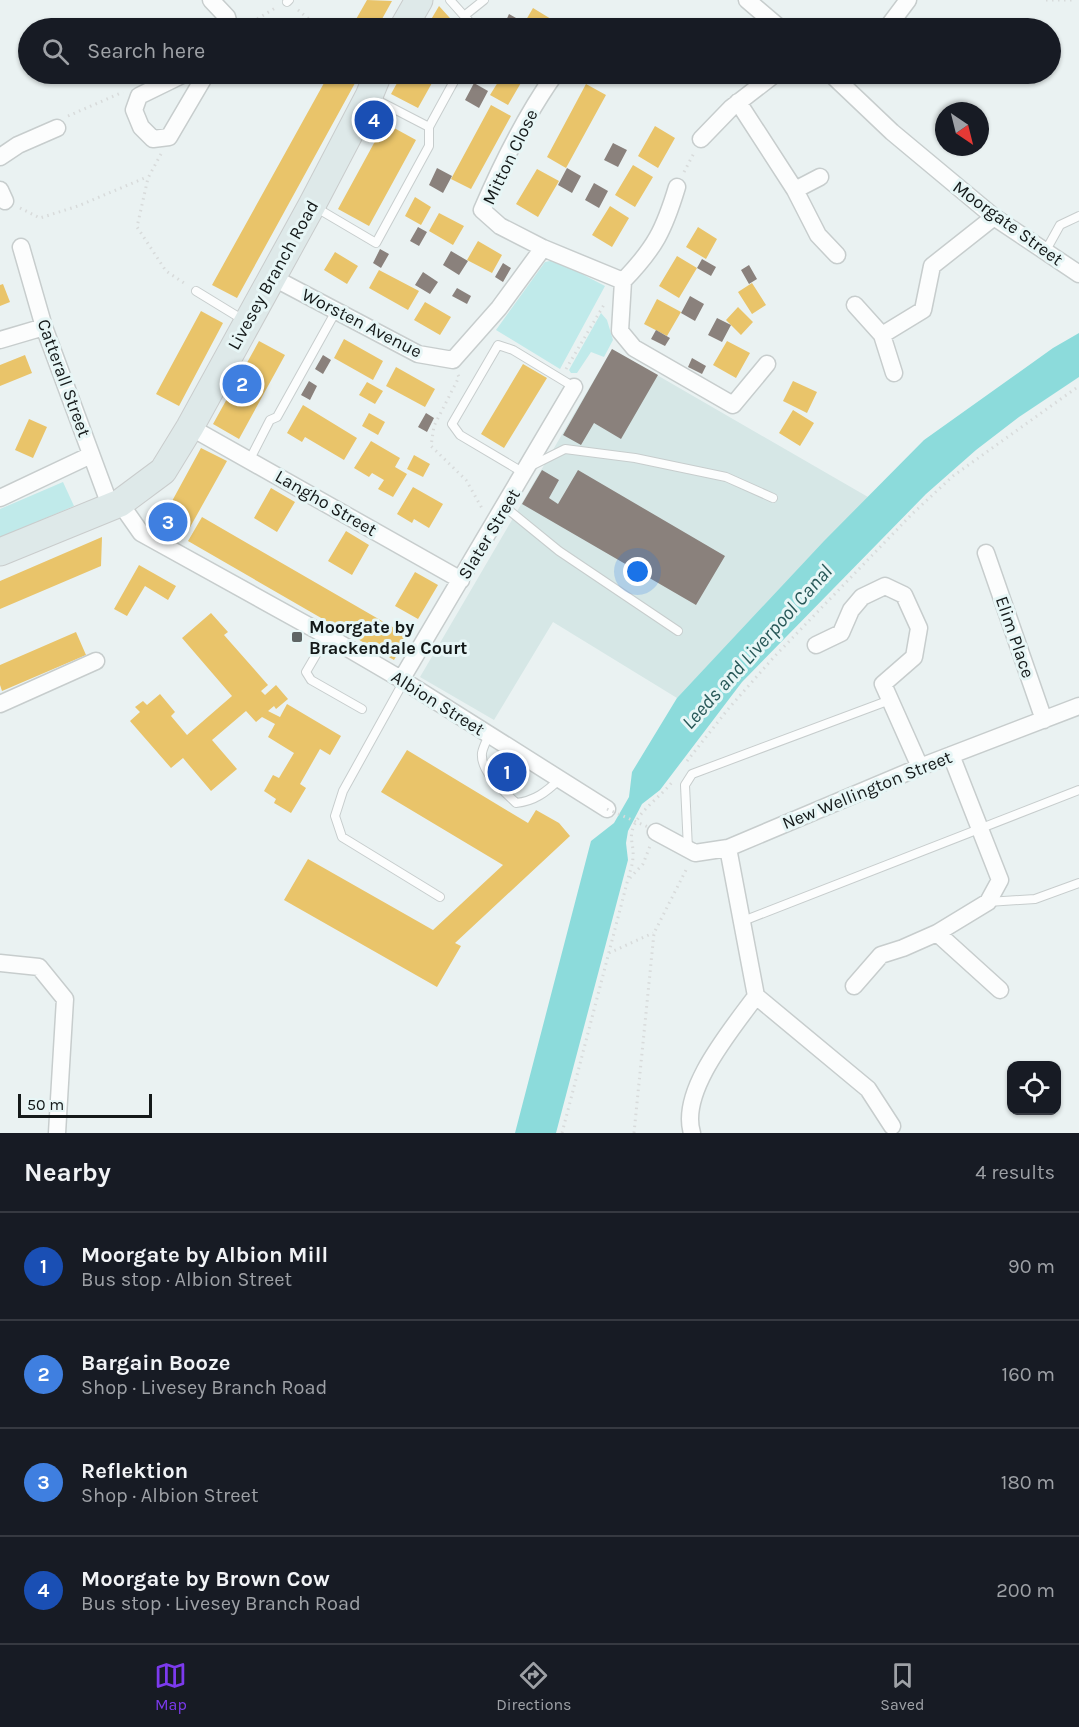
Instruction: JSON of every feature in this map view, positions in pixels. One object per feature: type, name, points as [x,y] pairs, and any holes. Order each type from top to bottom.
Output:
[{"type":"main road","points":[[409,18],[419,0]]},
{"type":"main road","name":"Livesey Branch Road","points":[[0,552],[115,505],[163,471],[190,427],[312,205],[374,85]]},
{"type":"street","points":[[211,0],[227,18]]},
{"type":"street","points":[[747,0],[768,18]]},
{"type":"street","points":[[894,18],[908,0]]},
{"type":"street","points":[[164,84],[139,96],[134,110],[141,127],[153,139],[169,137],[200,84]]},
{"type":"street","name":"Mitton Close","points":[[543,248],[500,226],[482,210],[548,84]]},
{"type":"street","points":[[701,139],[738,102],[762,84]]},
{"type":"street","name":"Moorgate Street","points":[[848,84],[892,132],[994,217],[1079,274]]},
{"type":"street","points":[[738,102],[795,190],[818,235],[837,255]]},
{"type":"street","points":[[0,157],[18,145],[57,128]]},
{"type":"street","points":[[795,190],[820,177]]},
{"type":"street","points":[[677,187],[668,220],[648,255],[623,281],[621,331],[634,348],[733,405],[767,364]]},
{"type":"street","points":[[882,335],[923,310],[932,266],[994,217]]},
{"type":"street","name":"Catterall Street","points":[[21,247],[44,327],[91,454],[115,505]]},
{"type":"street","points":[[543,248],[623,281]]},
{"type":"street","name":"Worsten Avenue","points":[[272,277],[418,354],[453,360],[499,308],[543,248]]},
{"type":"street","points":[[855,305],[882,335],[894,373]]},
{"type":"street","points":[[0,340],[44,327]]},
{"type":"street","name":"Slater Street","points":[[403,681],[574,387]]},
{"type":"street","name":"Langho Street","points":[[190,427],[461,580]]},
{"type":"street","points":[[0,498],[91,454]]},
{"type":"street","name":"Albion Street","points":[[115,505],[141,533],[327,636],[403,681],[607,809]]},
{"type":"street","name":"Elim Place","points":[[986,554],[1044,720]]},
{"type":"street","points":[[816,645],[841,633],[851,610],[862,597],[885,586],[904,595],[919,628],[914,657],[883,684],[920,767]]},
{"type":"street","points":[[0,704],[96,662]]},
{"type":"street","name":"New Wellington Street","points":[[691,851],[728,848],[920,767],[1079,706]]},
{"type":"street","points":[[854,986],[881,955],[937,933],[988,902],[1000,880],[951,755]]},
{"type":"street","points":[[652,832],[691,851]]},
{"type":"street","points":[[728,848],[756,996],[868,1089],[892,1126]]},
{"type":"street","points":[[937,933],[1000,990]]},
{"type":"street","points":[[0,963],[39,967],[64,999],[57,1133]]},
{"type":"street","points":[[692,1133],[688,1121],[696,1093],[710,1059],[756,996]]},
{"type":"lane","points":[[450,0],[464,16],[484,0]]},
{"type":"lane","points":[[312,205],[376,243],[429,146],[429,127],[453,84]]},
{"type":"lane","points":[[374,85],[429,127]]},
{"type":"lane","points":[[1046,252],[1060,225],[1079,216]]},
{"type":"lane","points":[[196,291],[248,322]]},
{"type":"lane","points":[[250,459],[270,420],[277,417],[336,311]]},
{"type":"lane","points":[[574,387],[513,350],[498,345],[452,424],[460,435],[526,470],[565,449],[635,458],[726,477],[772,498]]},
{"type":"lane","points":[[505,507],[559,551],[678,631]]},
{"type":"lane","points":[[327,636],[306,672],[311,680],[362,709]]},
{"type":"lane","points":[[403,681],[343,791],[335,816],[342,837],[440,897]]},
{"type":"lane","points":[[691,851],[685,785],[692,774],[890,699]]},
{"type":"lane","points":[[489,735],[482,753],[484,763],[491,776],[516,802],[529,802],[560,779]]},
{"type":"lane","points":[[743,921],[1079,790]]},
{"type":"lane","points":[[988,902],[1035,899],[1079,883]]},
{"type":"path","points":[[1046,0],[1073,0]]},
{"type":"path","points":[[258,18],[288,1],[308,18]]},
{"type":"path","points":[[57,128],[63,119],[125,92],[139,96]]},
{"type":"path","points":[[169,137],[149,176],[137,227],[166,271],[196,291]]},
{"type":"path","points":[[677,187],[701,139]]},
{"type":"path","points":[[2,195],[40,218],[78,206],[149,176]]},
{"type":"path","points":[[574,387],[566,368],[600,309],[623,281]]},
{"type":"path","points":[[607,809],[652,832],[643,864],[628,879]]},
{"type":"path","points":[[634,1133],[654,933],[691,851]]},
{"type":"path","points":[[562,1133],[609,953],[654,933]]},
{"type":"shaded area","points":[[555,260],[605,286],[560,369],[496,330],[545,262]]},
{"type":"shaded area","points":[[601,313],[607,320],[613,340],[604,357],[591,352],[577,373],[571,373],[569,370]]},
{"type":"shaded area","points":[[612,349],[868,497],[677,698],[553,622],[494,720],[420,677]]},
{"type":"shaded area","points":[[63,482],[74,506],[0,538],[0,509]]},
{"type":"water","name":"Leeds and Liverpool Canal","points":[[1079,333],[1079,377],[1019,417],[976,450],[926,494],[742,682],[660,790],[642,804],[628,831],[626,843],[628,860],[556,1133],[515,1133],[591,841],[614,823],[629,797],[632,772],[677,698],[824,541],[924,440],[1053,348]]},
{"type":"building: Homes","points":[[367,0],[392,1],[383,18],[357,18]]},
{"type":"building: Homes","points":[[439,6],[450,18],[432,18]]},
{"type":"building: Homes","points":[[533,8],[549,18],[527,18]]},
{"type":"building: Homes","points":[[323,84],[355,84],[237,298],[212,285]]},
{"type":"building: Homes","points":[[396,84],[431,84],[418,108],[391,94]]},
{"type":"building: Homes","points":[[497,84],[520,84],[508,105],[490,95]]},
{"type":"building: Homes","points":[[586,84],[606,95],[566,168],[547,157]]},
{"type":"building: Homes","points":[[491,105],[511,116],[471,189],[451,179]]},
{"type":"building: Homes","points":[[385,123],[416,140],[369,226],[338,209]]},
{"type":"building: Homes","points":[[655,126],[675,138],[658,168],[638,156]]},
{"type":"building: Homes","points":[[633,165],[653,177],[635,207],[615,195]]},
{"type":"building: Homes","points":[[537,169],[559,181],[538,217],[516,204]]},
{"type":"building: Homes","points":[[415,197],[431,207],[421,225],[405,216]]},
{"type":"building: Homes","points":[[610,206],[629,218],[612,247],[592,235]]},
{"type":"building: Homes","points":[[439,213],[464,226],[453,245],[429,231]]},
{"type":"building: Homes","points":[[698,227],[717,239],[706,259],[686,247]]},
{"type":"building: Homes","points":[[478,241],[502,255],[492,273],[467,260]]},
{"type":"building: Homes","points":[[335,252],[358,266],[347,284],[324,270]]},
{"type":"building: Homes","points":[[677,256],[697,268],[679,298],[659,286]]},
{"type":"building: Homes","points":[[379,270],[419,291],[408,310],[369,288]]},
{"type":"building: Homes","points":[[752,283],[766,305],[752,314],[738,292]]},
{"type":"building: Homes","points":[[3,284],[10,302],[0,306],[0,285]]},
{"type":"building: Homes","points":[[657,299],[681,312],[667,336],[644,324]]},
{"type":"building: Homes","points":[[425,302],[451,317],[440,335],[414,320]]},
{"type":"building: Homes","points":[[738,307],[753,322],[741,335],[726,320]]},
{"type":"building: Homes","points":[[201,311],[223,323],[179,406],[156,394]]},
{"type":"building: Homes","points":[[344,339],[383,361],[373,380],[334,358]]},
{"type":"building: Homes","points":[[259,341],[285,355],[239,439],[213,424]]},
{"type":"building: Homes","points":[[727,341],[750,353],[736,378],[713,365]]},
{"type":"building: Homes","points":[[25,355],[32,373],[0,386],[0,365]]},
{"type":"building: Homes","points":[[523,364],[547,378],[504,448],[481,434]]},
{"type":"building: Homes","points":[[396,367],[435,389],[425,407],[386,386]]},
{"type":"building: Homes","points":[[793,381],[817,392],[807,413],[783,401]]},
{"type":"building: Homes","points":[[367,382],[383,391],[375,404],[359,395]]},
{"type":"building: Homes","points":[[303,405],[357,438],[344,460],[305,437],[302,442],[287,433]]},
{"type":"building: Homes","points":[[793,410],[814,423],[800,446],[779,433]]},
{"type":"building: Homes","points":[[369,413],[385,422],[378,435],[362,426]]},
{"type":"building: Homes","points":[[29,419],[47,427],[33,458],[15,450]]},
{"type":"building: Homes","points":[[371,441],[400,458],[395,467],[407,474],[393,497],[378,489],[384,480],[372,473],[369,477],[354,468]]},
{"type":"building: Homes","points":[[201,448],[227,461],[184,538],[159,525]]},
{"type":"building: Homes","points":[[414,455],[430,464],[423,477],[407,469]]},
{"type":"building: Homes","points":[[413,487],[443,504],[429,528],[414,519],[412,523],[397,514]]},
{"type":"building: Homes","points":[[271,488],[295,502],[277,532],[254,518]]},
{"type":"building: Homes","points":[[202,517],[408,636],[394,660],[188,541]]},
{"type":"building: Homes","points":[[346,531],[369,545],[352,575],[328,561]]},
{"type":"building: Homes","points":[[102,537],[101,566],[0,609],[0,581]]},
{"type":"building: Homes","points":[[139,565],[176,586],[168,600],[145,586],[127,616],[114,609]]},
{"type":"building: Homes","points":[[415,572],[438,585],[418,619],[395,606]]},
{"type":"building: Homes","points":[[211,613],[228,632],[224,635],[268,685],[261,691],[265,695],[276,685],[288,699],[276,709],[274,706],[268,711],[280,717],[287,704],[341,736],[330,755],[320,749],[300,784],[306,788],[291,813],[274,803],[276,799],[264,791],[273,775],[279,778],[294,753],[268,737],[275,724],[262,717],[256,722],[246,711],[212,740],[237,769],[211,791],[183,758],[171,768],[130,721],[140,712],[135,707],[143,701],[147,705],[160,694],[175,712],[171,716],[187,735],[232,696],[182,638]]},
{"type":"building: Homes","points":[[76,632],[86,655],[2,691],[0,665]]},
{"type":"building: Homes","points":[[407,750],[528,823],[536,810],[559,823],[570,836],[455,943],[461,946],[437,987],[284,900],[308,859],[433,930],[503,865],[381,792]]},
{"type":"building: Industry","points":[[473,84],[488,91],[479,108],[465,100]]},
{"type":"building: Industry","points":[[613,143],[627,150],[618,167],[604,160]]},
{"type":"building: Industry","points":[[437,168],[452,176],[443,193],[429,185]]},
{"type":"building: Industry","points":[[567,168],[581,176],[572,193],[558,185]]},
{"type":"building: Industry","points":[[594,183],[608,191],[599,208],[585,200]]},
{"type":"building: Industry","points":[[418,227],[427,232],[419,246],[410,241]]},
{"type":"building: Industry","points":[[380,249],[389,254],[381,268],[373,263]]},
{"type":"building: Industry","points":[[451,251],[468,261],[459,275],[443,265]]},
{"type":"building: Industry","points":[[702,259],[716,267],[711,276],[697,268]]},
{"type":"building: Industry","points":[[503,263],[511,268],[503,282],[495,277]]},
{"type":"building: Industry","points":[[749,265],[757,279],[749,284],[741,270]]},
{"type":"building: Industry","points":[[423,272],[438,282],[430,294],[415,285]]},
{"type":"building: Industry","points":[[457,288],[471,296],[467,304],[452,296]]},
{"type":"building: Industry","points":[[690,296],[704,304],[695,321],[681,313]]},
{"type":"building: Industry","points":[[717,318],[731,325],[722,342],[708,335]]},
{"type":"building: Industry","points":[[656,330],[670,338],[665,346],[651,339]]},
{"type":"building: Industry","points":[[612,349],[658,375],[621,439],[594,423],[581,445],[563,435]]},
{"type":"building: Industry","points":[[323,355],[331,360],[323,374],[315,369]]},
{"type":"building: Industry","points":[[692,358],[706,366],[702,374],[688,367]]},
{"type":"building: Industry","points":[[309,381],[317,386],[310,400],[301,395]]},
{"type":"building: Industry","points":[[426,413],[434,418],[427,432],[418,427]]},
{"type":"building: Industry","points":[[542,470],[559,480],[549,498],[558,504],[578,470],[725,556],[696,605],[522,504]]},
{"type":"place","name":"Moorgate by Brown Cow","points":[[374,120]]},
{"type":"place","name":"Bargain Booze","points":[[242,384]]},
{"type":"place","name":"Reflektion","points":[[168,522]]},
{"type":"place","name":"Moorgate by Brackendale Court","points":[[297,637]]},
{"type":"place","name":"Moorgate by Albion Mill","points":[[507,772]]}]
